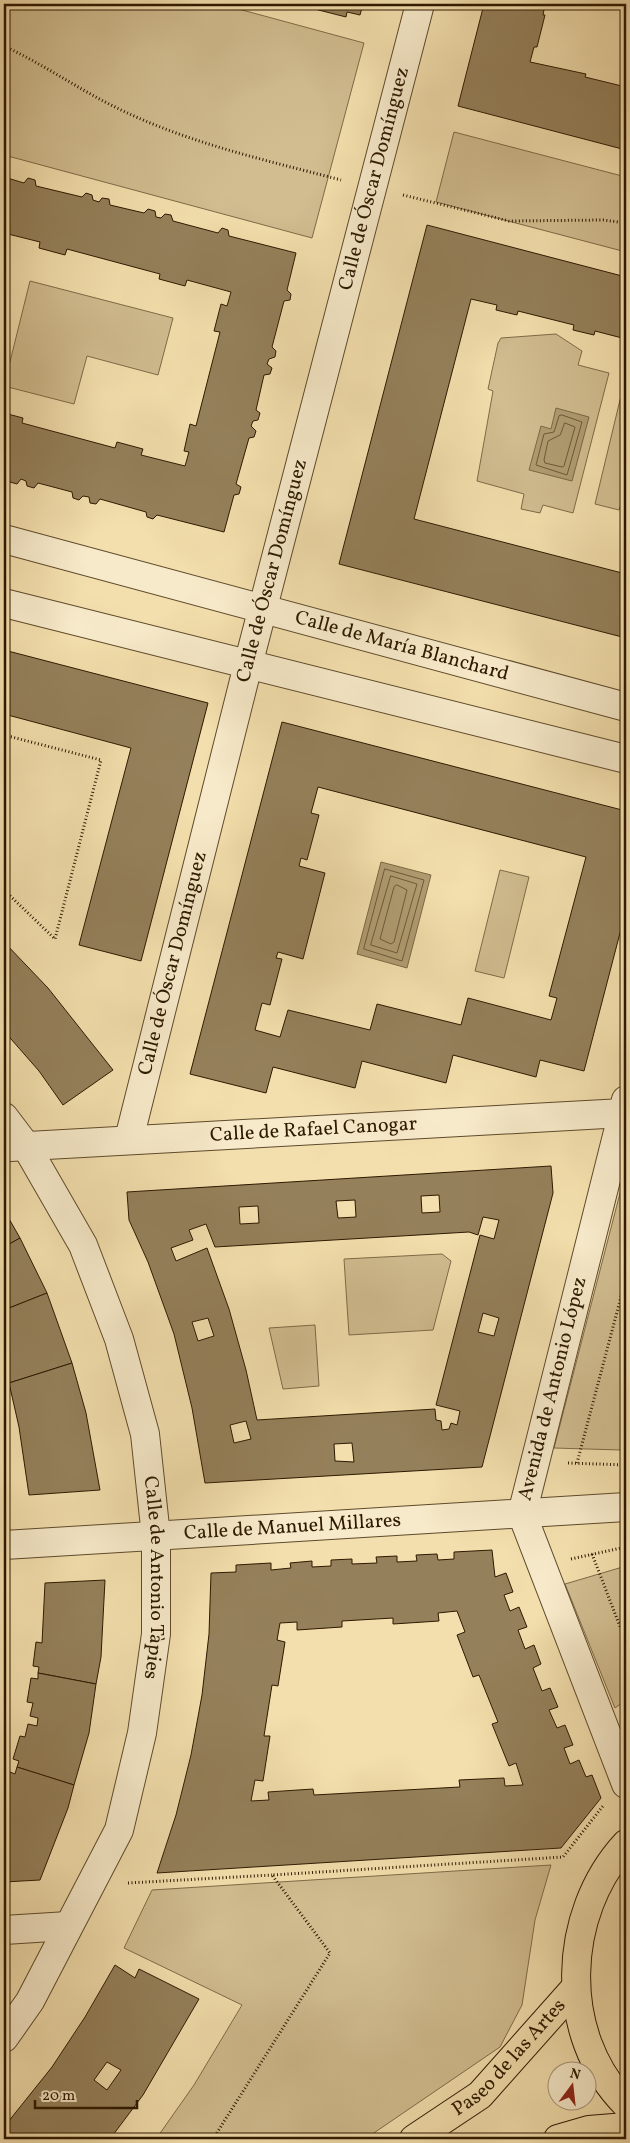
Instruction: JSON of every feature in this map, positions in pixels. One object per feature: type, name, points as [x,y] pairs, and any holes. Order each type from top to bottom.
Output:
[{"type":"main road","points":[[626,1844],[612,1859],[590,1899],[578,1942],[576,1987],[583,2027],[597,2064],[626,2104]]},
{"type":"main road","name":"Paseo de las Artes","points":[[414,2139],[480,2095],[576,1987]]},
{"type":"main road","points":[[558,2139],[589,2130],[626,2127]]},
{"type":"street","name":"Calle de Óscar Domínguez","points":[[129,1139],[262,609],[420,4]]},
{"type":"street","name":"Calle de María Blanchard","points":[[4,539],[626,707]]},
{"type":"street","points":[[4,603],[626,759]]},
{"type":"street","name":"Calle de Rafael Canogar","points":[[15,1146],[102,1143],[129,1139],[625,1106]]},
{"type":"street","name":"Avenida de Antonio López","points":[[625,1106],[522,1514],[626,1784]]},
{"type":"street","name":"Calle de Antonio Tàpies","points":[[4,1117],[15,1146],[84,1245],[118,1339],[144,1434],[156,1536],[156,1634],[142,1733],[119,1830],[30,2001],[4,2038]]},
{"type":"street","name":"Calle de Manuel Millares","points":[[4,1545],[626,1507]]},
{"type":"street","points":[[4,1930],[68,1926]]},
{"type":"path","points":[[4,46],[33,59],[116,108],[180,136],[372,188],[509,222],[602,220],[626,223]]},
{"type":"path","points":[[4,735],[101,760],[55,939],[4,890]]},
{"type":"path","points":[[577,1463],[626,1278]]},
{"type":"path","points":[[535,1462],[626,1465]]},
{"type":"path","points":[[542,1565],[626,1547]]},
{"type":"path","points":[[592,1554],[626,1642]]},
{"type":"path","points":[[91,1884],[563,1858],[606,1802]]},
{"type":"path","points":[[213,2139],[330,1953],[272,1875]]},
{"type":"shaded area","points":[[4,4],[220,4],[364,43],[312,238],[4,155]]},
{"type":"shaded area","points":[[454,132],[626,177],[626,252],[436,202]]},
{"type":"shaded area","points":[[30,281],[173,318],[158,375],[87,356],[74,404],[4,386]]},
{"type":"shaded area","points":[[556,334],[582,351],[578,365],[609,373],[573,513],[543,505],[540,513],[521,509],[524,494],[477,481],[493,391],[488,389],[498,343],[501,338]]},
{"type":"shaded area","points":[[626,375],[626,490],[619,510],[595,504]]},
{"type":"shaded area","points":[[500,870],[529,877],[504,978],[475,971]]},
{"type":"shaded area","points":[[626,1170],[626,1431],[621,1450],[554,1448]]},
{"type":"shaded area","points":[[442,1254],[451,1261],[433,1330],[349,1335],[344,1259]]},
{"type":"shaded area","points":[[315,1325],[319,1386],[283,1389],[269,1328]]},
{"type":"shaded area","points":[[626,1566],[626,1700],[615,1708],[565,1584]]},
{"type":"shaded area","points":[[551,1865],[535,1920],[522,2005],[500,2047],[365,2139],[156,2139],[194,2085],[242,2005],[124,1948],[152,1890]]},
{"type":"water","points":[[556,408],[589,417],[572,481],[529,470],[541,426],[551,429]]},
{"type":"water","points":[[381,862],[431,875],[407,968],[357,954]]},
{"type":"building","points":[[295,4],[363,4],[360,15],[347,12],[346,17]]},
{"type":"building","points":[[484,4],[545,4],[543,15],[545,15],[537,47],[534,47],[530,62],[586,74],[585,77],[626,87],[626,150],[458,106]]},
{"type":"building","points":[[4,177],[24,183],[28,178],[35,180],[36,186],[82,197],[86,193],[92,195],[93,200],[99,202],[102,198],[109,199],[110,205],[144,213],[148,209],[155,211],[156,217],[161,218],[165,214],[171,215],[173,221],[218,233],[222,228],[228,230],[229,236],[296,253],[287,290],[291,294],[290,300],[284,301],[272,347],[276,351],[275,357],[269,359],[267,364],[272,368],[270,374],[264,375],[256,410],[260,413],[258,420],[253,421],[251,426],[256,431],[254,437],[249,438],[236,484],[241,487],[239,494],[234,495],[224,532],[157,515],[153,519],[147,517],[146,512],[100,499],[96,504],[90,503],[89,497],[83,496],[79,500],[73,498],[72,492],[38,483],[34,488],[27,486],[26,481],[21,479],[17,484],[10,482],[9,476],[4,475],[4,413],[23,418],[22,423],[115,448],[117,442],[143,449],[141,455],[185,466],[189,452],[184,451],[190,424],[196,426],[220,332],[214,331],[221,304],[227,306],[231,292],[187,280],[185,286],[159,279],[160,274],[67,249],[65,255],[39,248],[40,242],[4,233]]},
{"type":"building","points":[[427,225],[626,277],[626,339],[595,331],[594,335],[573,330],[574,325],[518,311],[517,315],[496,310],[497,305],[471,299],[414,519],[626,574],[626,638],[339,564]]},
{"type":"building","points":[[4,650],[208,703],[141,961],[79,945],[131,748],[4,714]]},
{"type":"building","points":[[282,722],[626,811],[626,910],[584,1071],[540,1060],[536,1077],[453,1055],[446,1083],[362,1061],[355,1088],[273,1067],[266,1093],[190,1074]],"holes":[[[318,787],[586,857],[549,996],[557,998],[551,1020],[468,998],[461,1025],[377,1004],[370,1030],[288,1010],[280,1037],[255,1030],[262,1003],[270,1005],[282,959],[276,958],[278,952],[303,959],[325,873],[299,866],[301,858],[307,860],[319,815],[311,813]]]},
{"type":"building","points":[[4,942],[48,988],[113,1070],[63,1105],[39,1071],[4,1031]]},
{"type":"building","points":[[551,1166],[553,1193],[482,1467],[205,1483],[192,1408],[174,1334],[148,1262],[129,1220],[127,1192]],"holes":[[[439,1195],[440,1212],[422,1213],[421,1196]],[[355,1200],[356,1217],[338,1218],[336,1201]],[[258,1206],[259,1223],[240,1224],[239,1207]],[[483,1217],[499,1220],[494,1239],[480,1235],[436,1405],[460,1411],[457,1425],[451,1423],[449,1429],[442,1430],[441,1421],[436,1420],[435,1409],[257,1420],[246,1370],[229,1309],[207,1248],[176,1261],[171,1248],[193,1240],[189,1230],[206,1224],[215,1247],[469,1232],[478,1235]],[[483,1313],[499,1318],[494,1336],[478,1332]],[[208,1318],[214,1336],[198,1341],[192,1322]],[[246,1421],[251,1439],[234,1443],[230,1425]],[[352,1443],[354,1462],[335,1461],[334,1444]]]},
{"type":"building","points":[[4,1210],[20,1238],[4,1247]]},
{"type":"building","points":[[20,1238],[47,1293],[4,1310],[4,1247]]},
{"type":"building","points":[[47,1293],[72,1363],[9,1383],[4,1364],[4,1310]]},
{"type":"building","points":[[72,1363],[86,1413],[100,1490],[29,1495],[19,1427],[9,1383]]},
{"type":"building","points":[[492,1550],[495,1577],[506,1573],[513,1592],[504,1595],[510,1611],[519,1607],[527,1627],[518,1630],[525,1649],[534,1645],[541,1664],[533,1668],[542,1691],[550,1688],[558,1707],[549,1710],[557,1728],[565,1725],[573,1745],[564,1748],[570,1764],[579,1760],[586,1777],[592,1775],[601,1798],[561,1848],[157,1873],[176,1815],[191,1755],[202,1695],[209,1634],[211,1573],[236,1572],[236,1565],[271,1563],[271,1570],[291,1568],[290,1563],[312,1561],[312,1567],[331,1566],[331,1560],[352,1559],[352,1564],[377,1563],[376,1557],[397,1556],[397,1562],[417,1561],[416,1555],[437,1554],[438,1560],[454,1559],[454,1552]],"holes":[[[457,1611],[465,1632],[457,1635],[473,1677],[479,1675],[498,1722],[492,1724],[509,1766],[516,1763],[523,1785],[505,1786],[504,1778],[459,1780],[460,1787],[314,1795],[313,1789],[268,1792],[269,1800],[251,1801],[255,1780],[263,1781],[270,1736],[264,1736],[272,1685],[278,1686],[285,1642],[277,1640],[280,1623],[297,1622],[297,1630],[342,1627],[342,1621],[393,1618],[393,1624],[439,1621],[438,1613]]]},
{"type":"building","points":[[105,1580],[101,1657],[96,1684],[38,1673],[39,1667],[33,1666],[36,1642],[42,1643],[45,1583]]},
{"type":"building","points":[[38,1673],[96,1684],[89,1733],[74,1785],[17,1767],[19,1761],[13,1759],[20,1736],[25,1737],[28,1724],[37,1726],[38,1718],[30,1716],[33,1703],[27,1702],[31,1678],[38,1679]]},
{"type":"building","points":[[17,1767],[74,1785],[68,1808],[40,1880],[4,1882],[4,1807],[7,1798],[4,1796],[4,1789],[10,1772],[15,1774]]},
{"type":"building","points":[[115,1965],[135,1978],[139,1969],[199,1999],[143,2095],[110,2139],[4,2139],[4,2127],[52,2067],[85,2017]],"holes":[[[107,2062],[121,2070],[107,2090],[94,2080]]]}]
